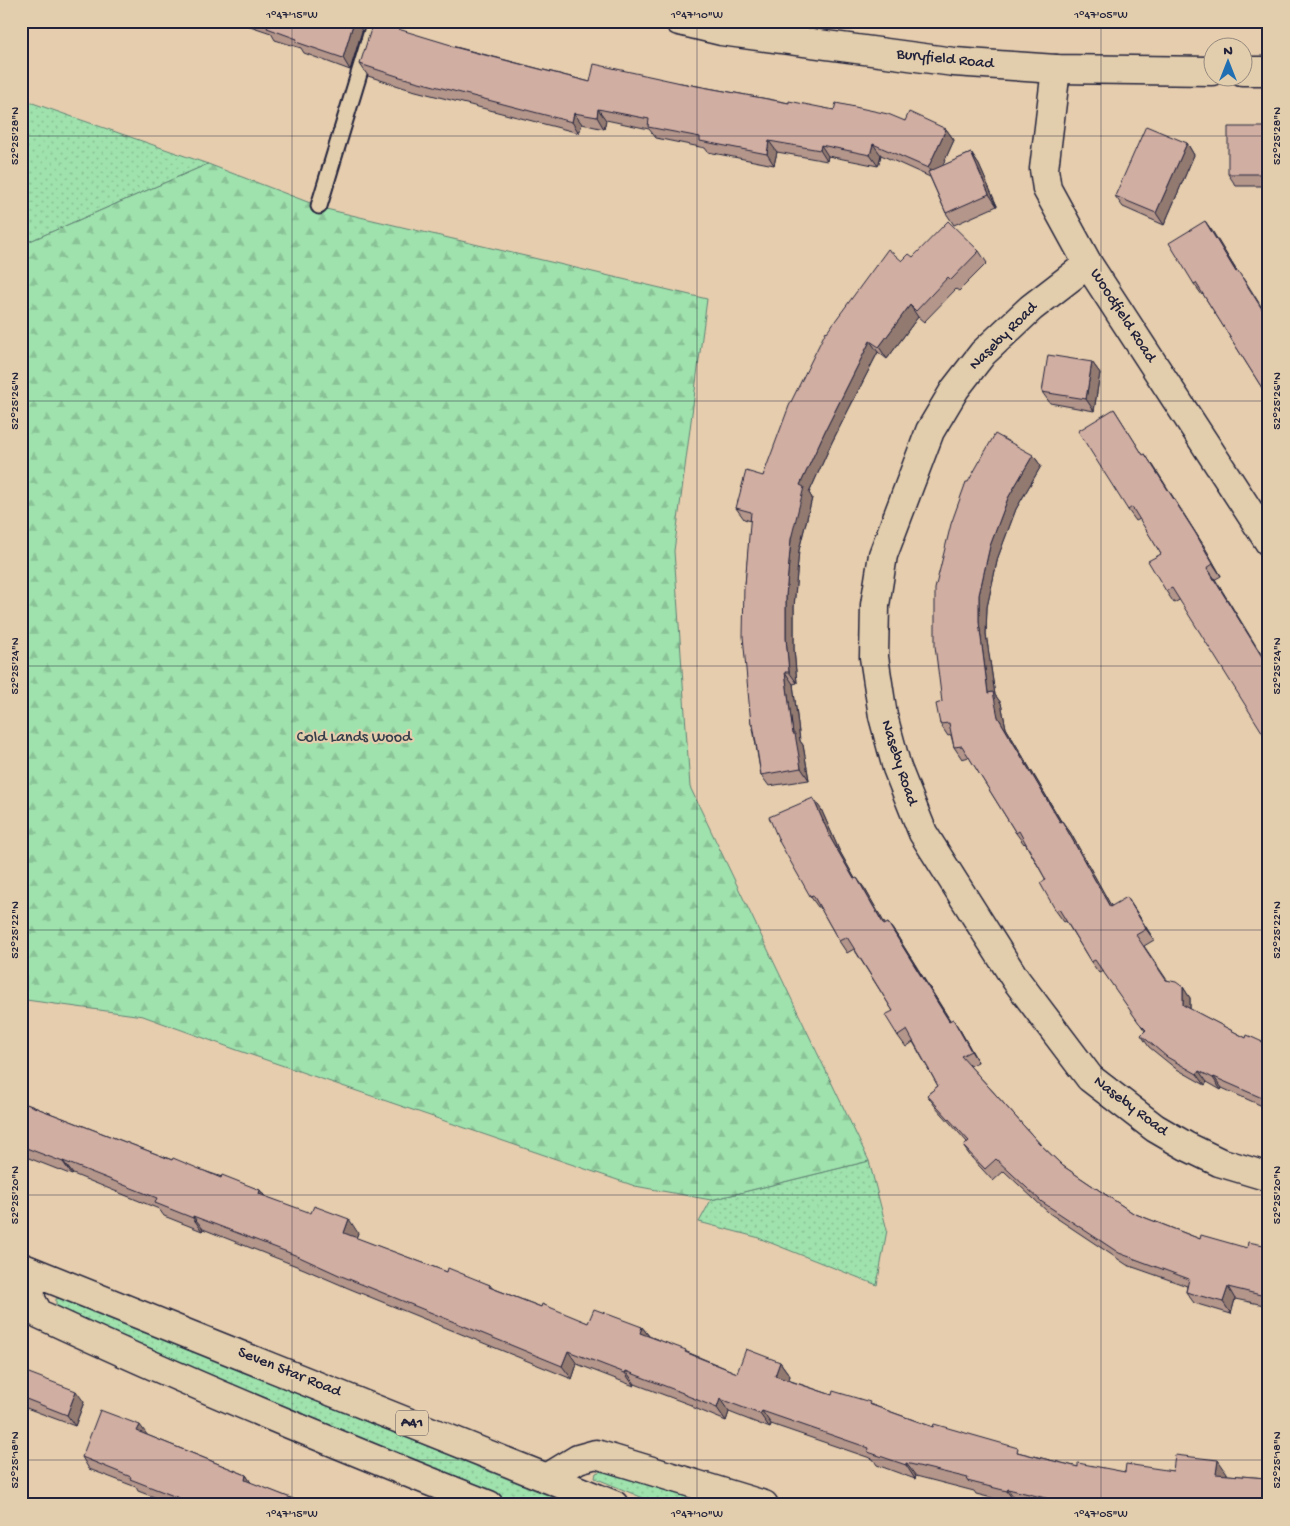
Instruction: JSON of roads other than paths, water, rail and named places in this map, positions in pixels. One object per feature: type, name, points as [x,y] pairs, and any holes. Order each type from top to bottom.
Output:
[{"type":"main road","name":"Buryfield Road","points":[[679,21],[721,30],[954,62],[1056,69],[1202,71]]},
{"type":"main road","name":"Woodfield Road","points":[[1056,69],[1044,169],[1047,189],[1088,264],[1269,542]]},
{"type":"main road","points":[[1252,71],[1269,72]]},
{"type":"main road","name":"Naseby Road","points":[[1088,264],[1031,308],[983,353],[955,389],[930,431],[898,513],[882,563],[875,605],[874,657],[883,716],[897,768],[923,833],[1016,980],[1090,1078],[1154,1128],[1186,1146],[1219,1162],[1269,1176]]},
{"type":"main road","name":"Seven Star Road","points":[[25,1269],[614,1505]]},
{"type":"main road","name":"Seven Star Road","points":[[25,1269],[30,1300],[39,1314],[137,1360],[306,1432],[489,1505]]},
{"type":"main road","points":[[547,1478],[578,1459],[596,1454],[764,1505]]},
{"type":"lane","points":[[319,206],[375,21]]},
{"type":"park label","name":"Cold Lands Wood","points":[[354,738]]}]
